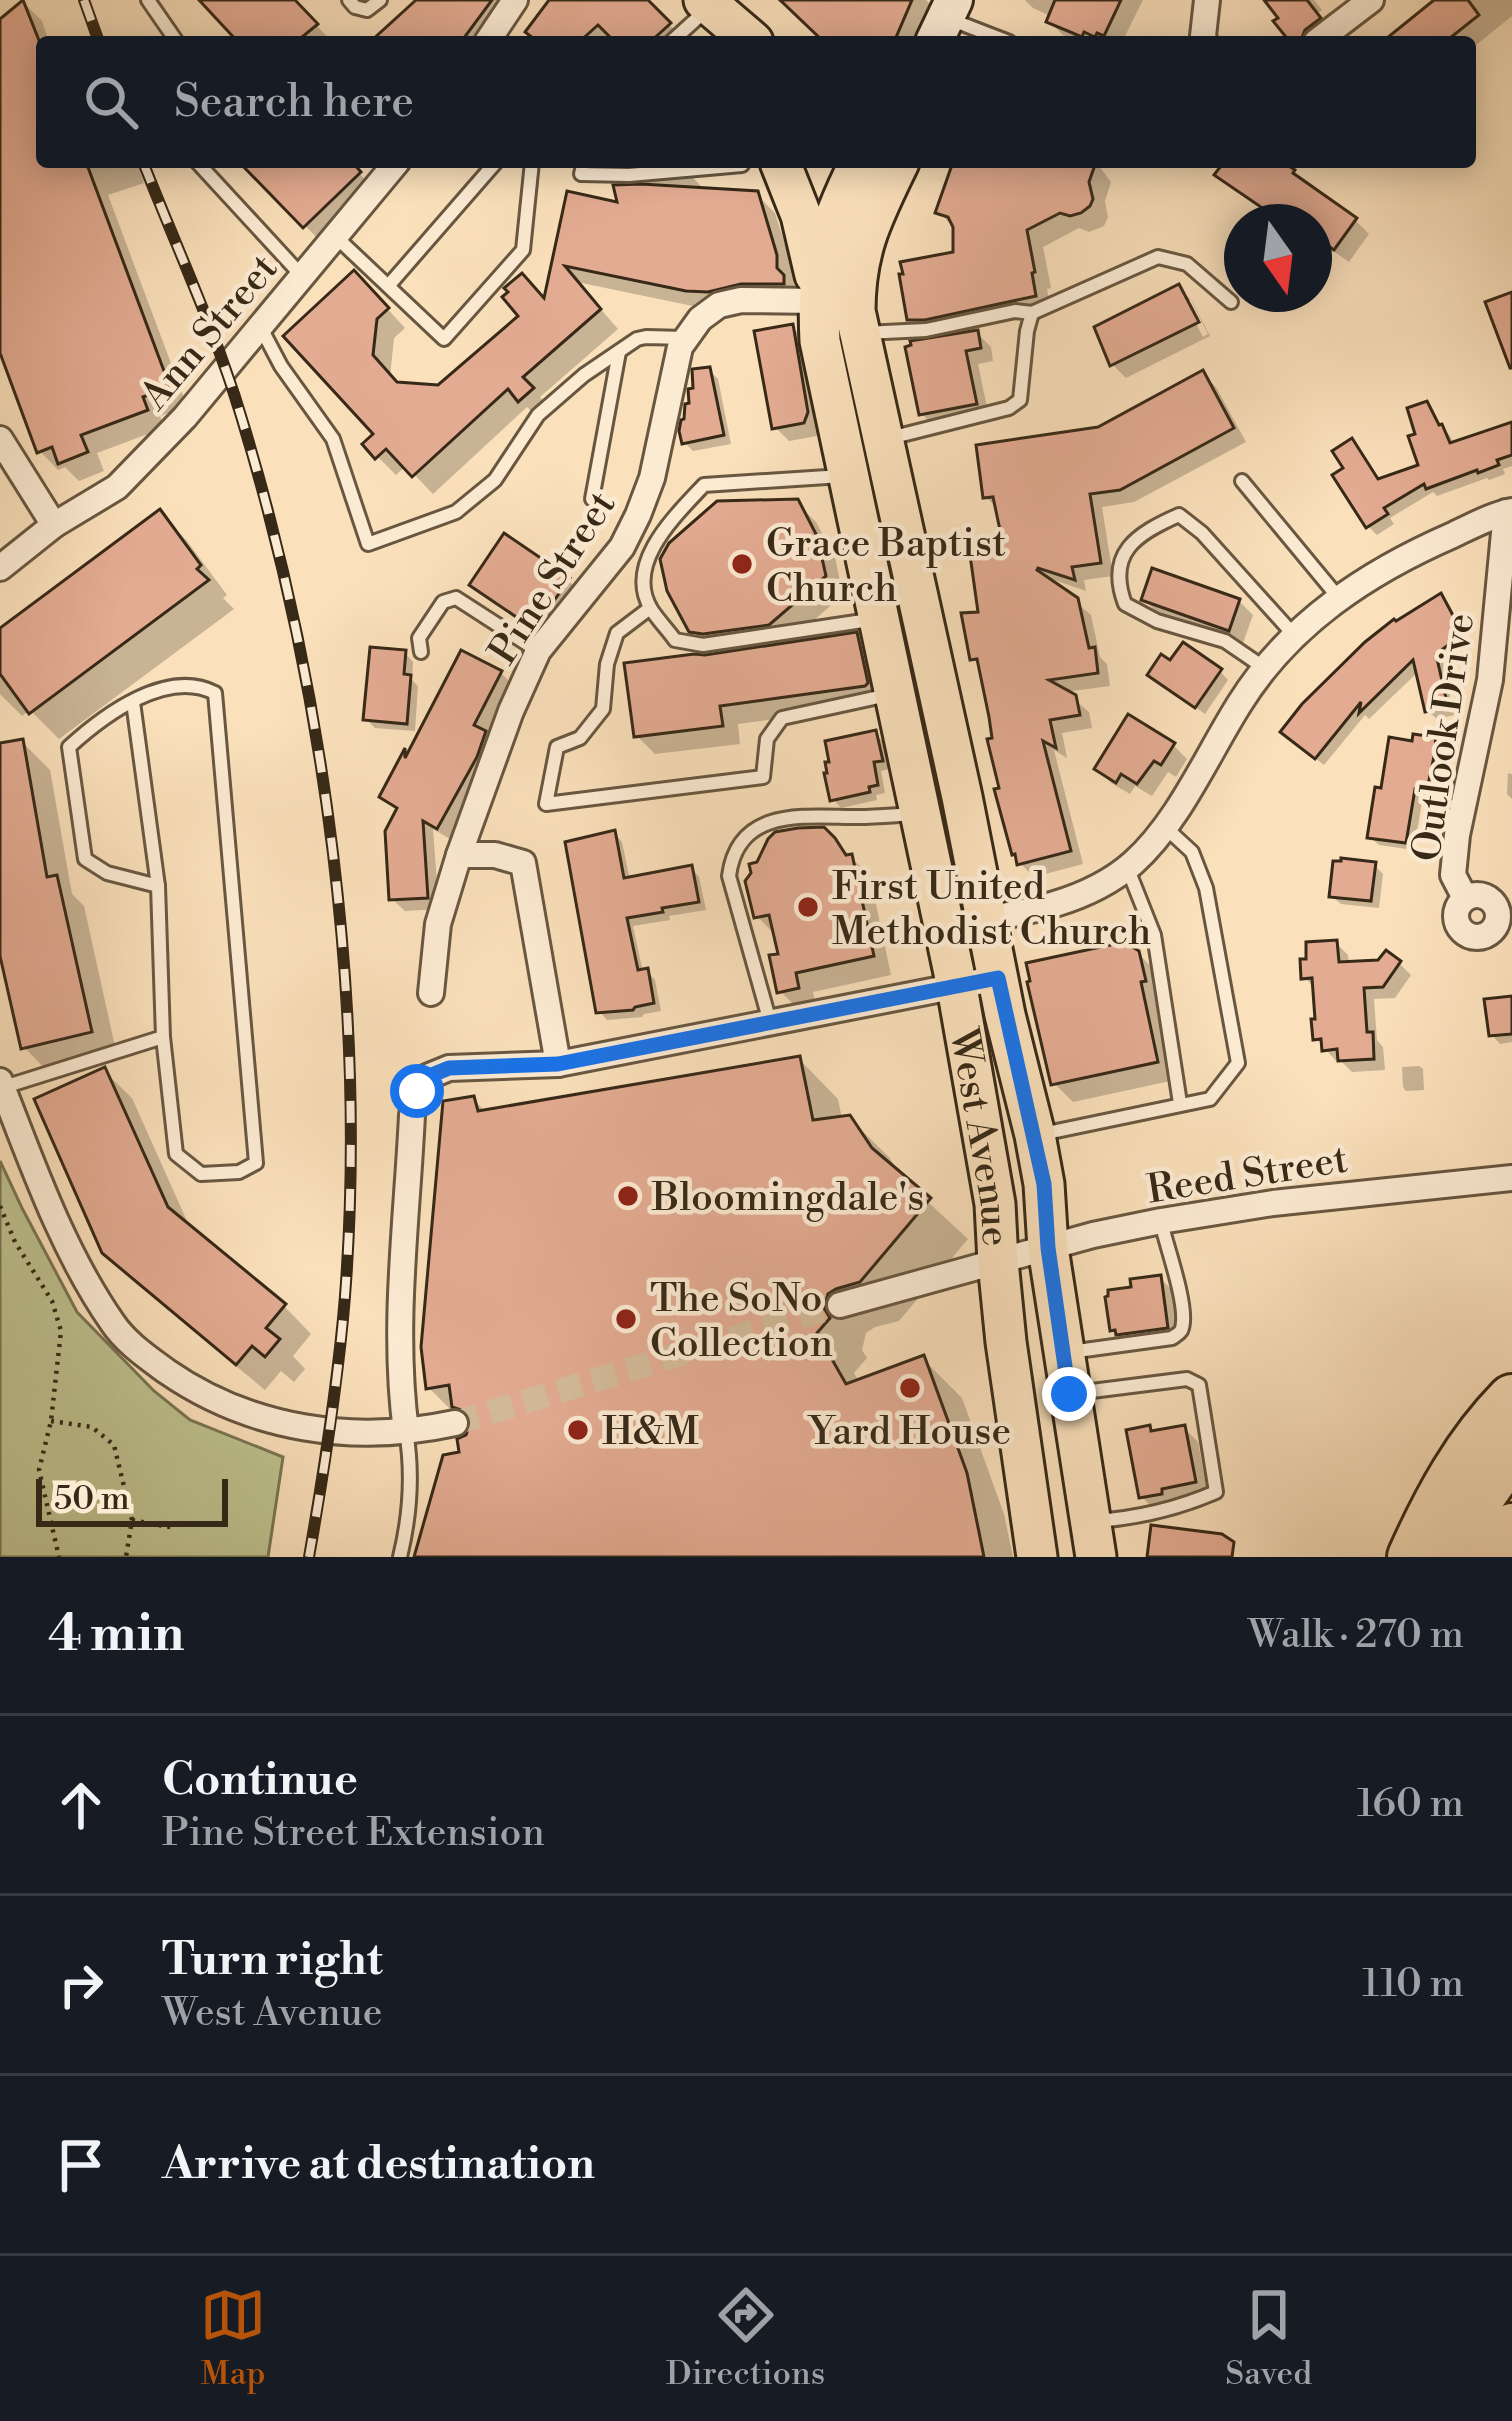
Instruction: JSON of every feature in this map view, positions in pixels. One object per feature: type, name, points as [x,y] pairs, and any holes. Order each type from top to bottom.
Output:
[{"type":"highway","points":[[1412,1557],[1448,1483],[1512,1399]]},
{"type":"highway","points":[[1449,1557],[1479,1498],[1512,1451]]},
{"type":"highway","points":[[1497,1557],[1512,1528]]},
{"type":"main road","points":[[707,14],[743,36]]},
{"type":"main road","points":[[765,168],[801,215],[837,308]]},
{"type":"main road","name":"West Avenue","points":[[857,168],[838,207],[823,256],[887,457],[998,978],[1053,1131],[1044,1184],[1048,1248],[1093,1539]]},
{"type":"main road","points":[[837,308],[896,168]]},
{"type":"main road","name":"West Avenue","points":[[837,308],[820,340],[957,987],[995,1204],[998,1262],[1036,1557]]},
{"type":"street","points":[[496,36],[515,0]]},
{"type":"street","points":[[1203,36],[1207,0]]},
{"type":"street","points":[[1324,36],[1371,0]]},
{"type":"street","name":"Ann Street","points":[[0,568],[54,525],[117,487],[185,417],[392,168]]},
{"type":"street","points":[[687,338],[700,319],[719,305],[741,300],[837,308]]},
{"type":"street","name":"Pine Street","points":[[430,993],[438,924],[511,711],[538,652],[622,547],[638,515],[652,478],[680,347],[687,338]]},
{"type":"street","points":[[0,439],[54,525]]},
{"type":"street","points":[[944,926],[1043,908],[1091,890],[1127,868],[1166,827],[1244,697],[1294,634],[1338,597],[1414,552],[1509,511]]},
{"type":"street","name":"Outlook Drive","points":[[1465,898],[1453,874],[1457,835],[1501,683],[1509,511]]},
{"type":"street","points":[[459,855],[523,863],[558,1064]]},
{"type":"street","points":[[406,1431],[400,1330],[412,1115],[417,1091],[427,1077],[449,1068],[558,1064],[998,978]]},
{"type":"street","points":[[1,1085],[46,1198],[92,1291],[115,1327],[146,1356],[211,1399],[282,1424],[357,1435],[455,1424]]},
{"type":"street","name":"Reed Street","points":[[840,1306],[1161,1221],[1273,1203],[1512,1178]]},
{"type":"lane","points":[[148,0],[173,36]]},
{"type":"lane","points":[[349,0],[367,10],[380,0]]},
{"type":"lane","points":[[679,36],[707,14]]},
{"type":"lane","points":[[944,20],[991,36]]},
{"type":"lane","points":[[202,168],[302,276]]},
{"type":"lane","points":[[388,285],[491,168]]},
{"type":"lane","points":[[335,236],[444,339],[523,250],[531,168]]},
{"type":"lane","points":[[582,168],[581,174],[629,175],[706,168]]},
{"type":"lane","points":[[837,308],[926,330],[1015,311],[1032,313],[1158,257],[1187,264],[1224,296]]},
{"type":"lane","points":[[879,619],[703,645],[675,640],[650,608],[643,587],[645,571],[658,539],[704,485],[848,476],[1009,408],[1019,400],[1032,313]]},
{"type":"lane","points":[[260,327],[281,367],[333,439],[368,544],[456,512],[495,480],[538,415],[619,352],[646,337],[687,338]]},
{"type":"lane","points":[[592,499],[619,352]]},
{"type":"lane","points":[[1242,481],[1338,597]]},
{"type":"lane","points":[[1266,669],[1225,641],[1157,621],[1125,604],[1118,582],[1122,558],[1144,531],[1178,515],[1202,533],[1294,634]]},
{"type":"lane","points":[[422,652],[419,638],[442,602],[456,598],[538,652]]},
{"type":"lane","points":[[650,608],[617,633],[607,664],[604,709],[580,738],[557,747],[546,804],[763,777],[767,739],[782,718],[895,694]]},
{"type":"lane","points":[[133,703],[158,886],[163,1037],[176,1154],[201,1174],[239,1172],[256,1163],[215,693],[204,687],[161,688],[133,703],[92,726],[69,747],[85,860],[107,873],[158,886]]},
{"type":"lane","points":[[770,1023],[729,876],[732,857],[761,825],[786,818],[921,814]]},
{"type":"lane","points":[[1053,1131],[1210,1099],[1238,1063],[1206,888],[1192,852],[1166,827]]},
{"type":"lane","points":[[1127,868],[1154,935],[1180,1103]]},
{"type":"lane","points":[[1,1085],[163,1037]]},
{"type":"lane","points":[[1063,1352],[1172,1338],[1180,1331],[1181,1303],[1161,1221]]},
{"type":"lane","points":[[1069,1394],[1187,1379],[1199,1385],[1216,1492],[1121,1519],[1093,1539]]},
{"type":"lane","points":[[400,1557],[412,1538],[406,1431]]},
{"type":"path","points":[[0,1206],[15,1242],[52,1301],[61,1331],[51,1421],[39,1470],[59,1557]]},
{"type":"path","points":[[51,1421],[92,1427],[114,1445],[132,1520],[126,1557]]},
{"type":"path","points":[[132,1520],[175,1528]]},
{"type":"green space","points":[[0,1161],[77,1312],[154,1391],[190,1420],[283,1457],[268,1557],[0,1557]]},
{"type":"building","points":[[23,0],[37,36],[36,168],[88,168],[170,387],[143,397],[148,410],[81,435],[88,452],[58,464],[52,447],[37,453],[0,353],[0,19]]},
{"type":"building","points":[[199,0],[295,0],[318,24],[303,36],[232,36]]},
{"type":"building","points":[[416,0],[492,0],[465,36],[377,36]]},
{"type":"building","points":[[549,0],[648,0],[671,23],[657,36],[609,36],[598,25],[586,36],[530,36],[525,32]]},
{"type":"building","points":[[780,0],[912,0],[897,36],[818,36]]},
{"type":"building","points":[[1055,0],[1121,0],[1104,36],[1084,32],[1080,36],[1046,22]]},
{"type":"building","points":[[1264,0],[1307,0],[1321,18],[1302,36],[1285,36],[1273,21],[1278,18]]},
{"type":"building","points":[[1434,0],[1468,0],[1479,15],[1453,36],[1389,36]]},
{"type":"building","points":[[245,168],[357,168],[361,172],[303,228]]},
{"type":"building","points":[[951,168],[1094,168],[1090,206],[1070,216],[1060,213],[1027,230],[1036,296],[907,320],[900,262],[953,252],[953,227],[948,217],[935,213]]},
{"type":"building","points":[[1219,168],[1292,168],[1357,218],[1334,250],[1332,204],[1257,204],[1214,175]]},
{"type":"building","points":[[613,185],[758,191],[784,284],[686,291],[565,266],[601,309],[523,377],[534,388],[518,402],[508,389],[412,477],[386,449],[375,459],[362,444],[373,434],[283,336],[354,270],[389,308],[377,319],[373,355],[397,382],[438,385],[518,316],[502,297],[508,292],[504,288],[522,273],[544,298],[567,191],[617,202]]},
{"type":"building","points":[[1179,284],[1199,322],[1110,366],[1094,327]]},
{"type":"building","points":[[1512,292],[1512,368],[1510,368],[1485,302]]},
{"type":"building","points":[[793,324],[808,412],[804,423],[772,429],[754,331]]},
{"type":"building","points":[[978,330],[981,348],[966,351],[977,404],[919,415],[905,347],[910,341]]},
{"type":"building","points":[[710,367],[724,435],[682,444],[679,431],[689,403],[688,389],[693,388],[692,369]]},
{"type":"building","points":[[1203,370],[1234,428],[1120,490],[1090,494],[1101,563],[1072,567],[1075,580],[1037,570],[1078,598],[1089,648],[1095,647],[1098,673],[1049,680],[1076,695],[1080,715],[1050,720],[1056,748],[1043,741],[1071,851],[1017,865],[994,789],[999,788],[987,739],[992,738],[989,717],[961,613],[978,612],[970,555],[1004,549],[993,497],[983,498],[976,445],[1098,427]]},
{"type":"building","points":[[1427,401],[1450,443],[1512,422],[1512,455],[1478,473],[1426,489],[1424,484],[1384,508],[1388,514],[1366,528],[1332,475],[1343,468],[1332,451],[1352,438],[1378,479],[1418,465],[1408,436],[1415,434],[1407,408]]},
{"type":"building","name":"Grace Baptist Church","points":[[798,499],[817,536],[826,576],[769,625],[689,632],[667,591],[660,559],[669,543],[717,501]]},
{"type":"building","points":[[160,509],[201,565],[197,569],[209,580],[29,714],[0,674],[0,628]]},
{"type":"building","points":[[504,533],[570,578],[534,629],[469,585]]},
{"type":"building","points":[[1152,568],[1240,599],[1229,631],[1141,600]]},
{"type":"building","points":[[1441,593],[1463,634],[1436,654],[1448,707],[1425,712],[1413,660],[1359,713],[1361,702],[1315,759],[1280,732],[1365,642],[1394,619]]},
{"type":"building","points":[[857,632],[865,686],[720,706],[723,726],[634,737],[624,663]]},
{"type":"building","points":[[1183,642],[1222,669],[1195,708],[1147,675],[1161,654],[1170,660]]},
{"type":"building","points":[[370,647],[406,650],[404,674],[411,675],[407,724],[363,720]]},
{"type":"building","points":[[461,650],[502,671],[474,725],[486,731],[437,829],[423,821],[428,898],[389,900],[385,831],[397,808],[379,797],[405,748],[405,758]]},
{"type":"building","points":[[1128,714],[1175,743],[1161,765],[1154,761],[1137,784],[1121,774],[1116,783],[1094,769]]},
{"type":"building","points":[[876,730],[883,761],[874,762],[878,785],[869,787],[870,792],[830,801],[824,773],[825,762],[829,762],[825,741]]},
{"type":"building","points":[[1413,734],[1435,737],[1436,747],[1427,790],[1415,789],[1406,843],[1367,838],[1389,737],[1412,741]]},
{"type":"building","points":[[23,739],[47,877],[57,875],[92,1032],[21,1049],[0,956],[0,743]]},
{"type":"building","name":"First United Methodist Church","points":[[824,827],[846,855],[852,854],[874,956],[796,973],[799,988],[777,993],[769,955],[778,954],[769,915],[754,918],[745,881],[751,873],[749,864],[757,862],[775,832]]},
{"type":"building","points":[[615,830],[624,878],[692,865],[699,902],[627,918],[638,970],[648,968],[654,1003],[596,1013],[565,842]]},
{"type":"building","points":[[1333,861],[1376,862],[1371,901],[1329,897]]},
{"type":"building","points":[[1337,940],[1339,962],[1378,960],[1386,950],[1401,961],[1383,987],[1364,988],[1374,1059],[1338,1061],[1337,1049],[1322,1051],[1321,1039],[1313,1040],[1312,978],[1301,979],[1300,959],[1306,959],[1306,942]]},
{"type":"building","points":[[1124,942],[1139,951],[1158,1062],[1051,1085],[1026,963]]},
{"type":"building","points":[[1512,996],[1512,1034],[1489,1036],[1484,999]]},
{"type":"building","name":"The SoNo Collection","points":[[800,1056],[813,1120],[850,1115],[872,1148],[931,1198],[860,1282],[828,1294],[824,1308],[830,1318],[817,1333],[846,1384],[924,1355],[967,1473],[984,1557],[414,1557],[443,1455],[459,1452],[457,1439],[466,1435],[471,1421],[467,1412],[452,1407],[449,1385],[426,1389],[421,1347],[443,1101],[474,1096],[478,1111]]},
{"type":"building","points":[[105,1067],[168,1207],[286,1304],[266,1328],[280,1339],[265,1357],[252,1346],[236,1365],[102,1253],[34,1099]]},
{"type":"building","points":[[1161,1275],[1168,1328],[1116,1335],[1115,1330],[1110,1331],[1108,1290],[1131,1287],[1130,1279]]},
{"type":"building","points":[[1150,1425],[1151,1431],[1185,1425],[1196,1482],[1139,1498],[1126,1430]]},
{"type":"building","points":[[1151,1525],[1222,1534],[1234,1542],[1232,1557],[1147,1557]]},
{"type":"tunnel","points":[[455,1423],[840,1305]]},
{"type":"railway","points":[[84,0],[97,36]]},
{"type":"railway","points":[[145,168],[219,352],[270,521],[296,629],[333,852],[350,1076],[350,1187],[339,1361],[309,1557]]},
{"type":"place","name":"Grace Baptist Church","points":[[742,564]]},
{"type":"place","name":"First United Methodist Church","points":[[808,907]]},
{"type":"place","name":"Bloomingdale's","points":[[628,1196]]},
{"type":"place","name":"The SoNo Collection","points":[[626,1319]]},
{"type":"place","name":"Yard House","points":[[910,1388]]},
{"type":"place","name":"H&M","points":[[578,1430]]},
{"type":"route","points":[[417,1091],[427,1077],[449,1068],[558,1064],[998,978],[1044,1184],[1069,1394]]}]
